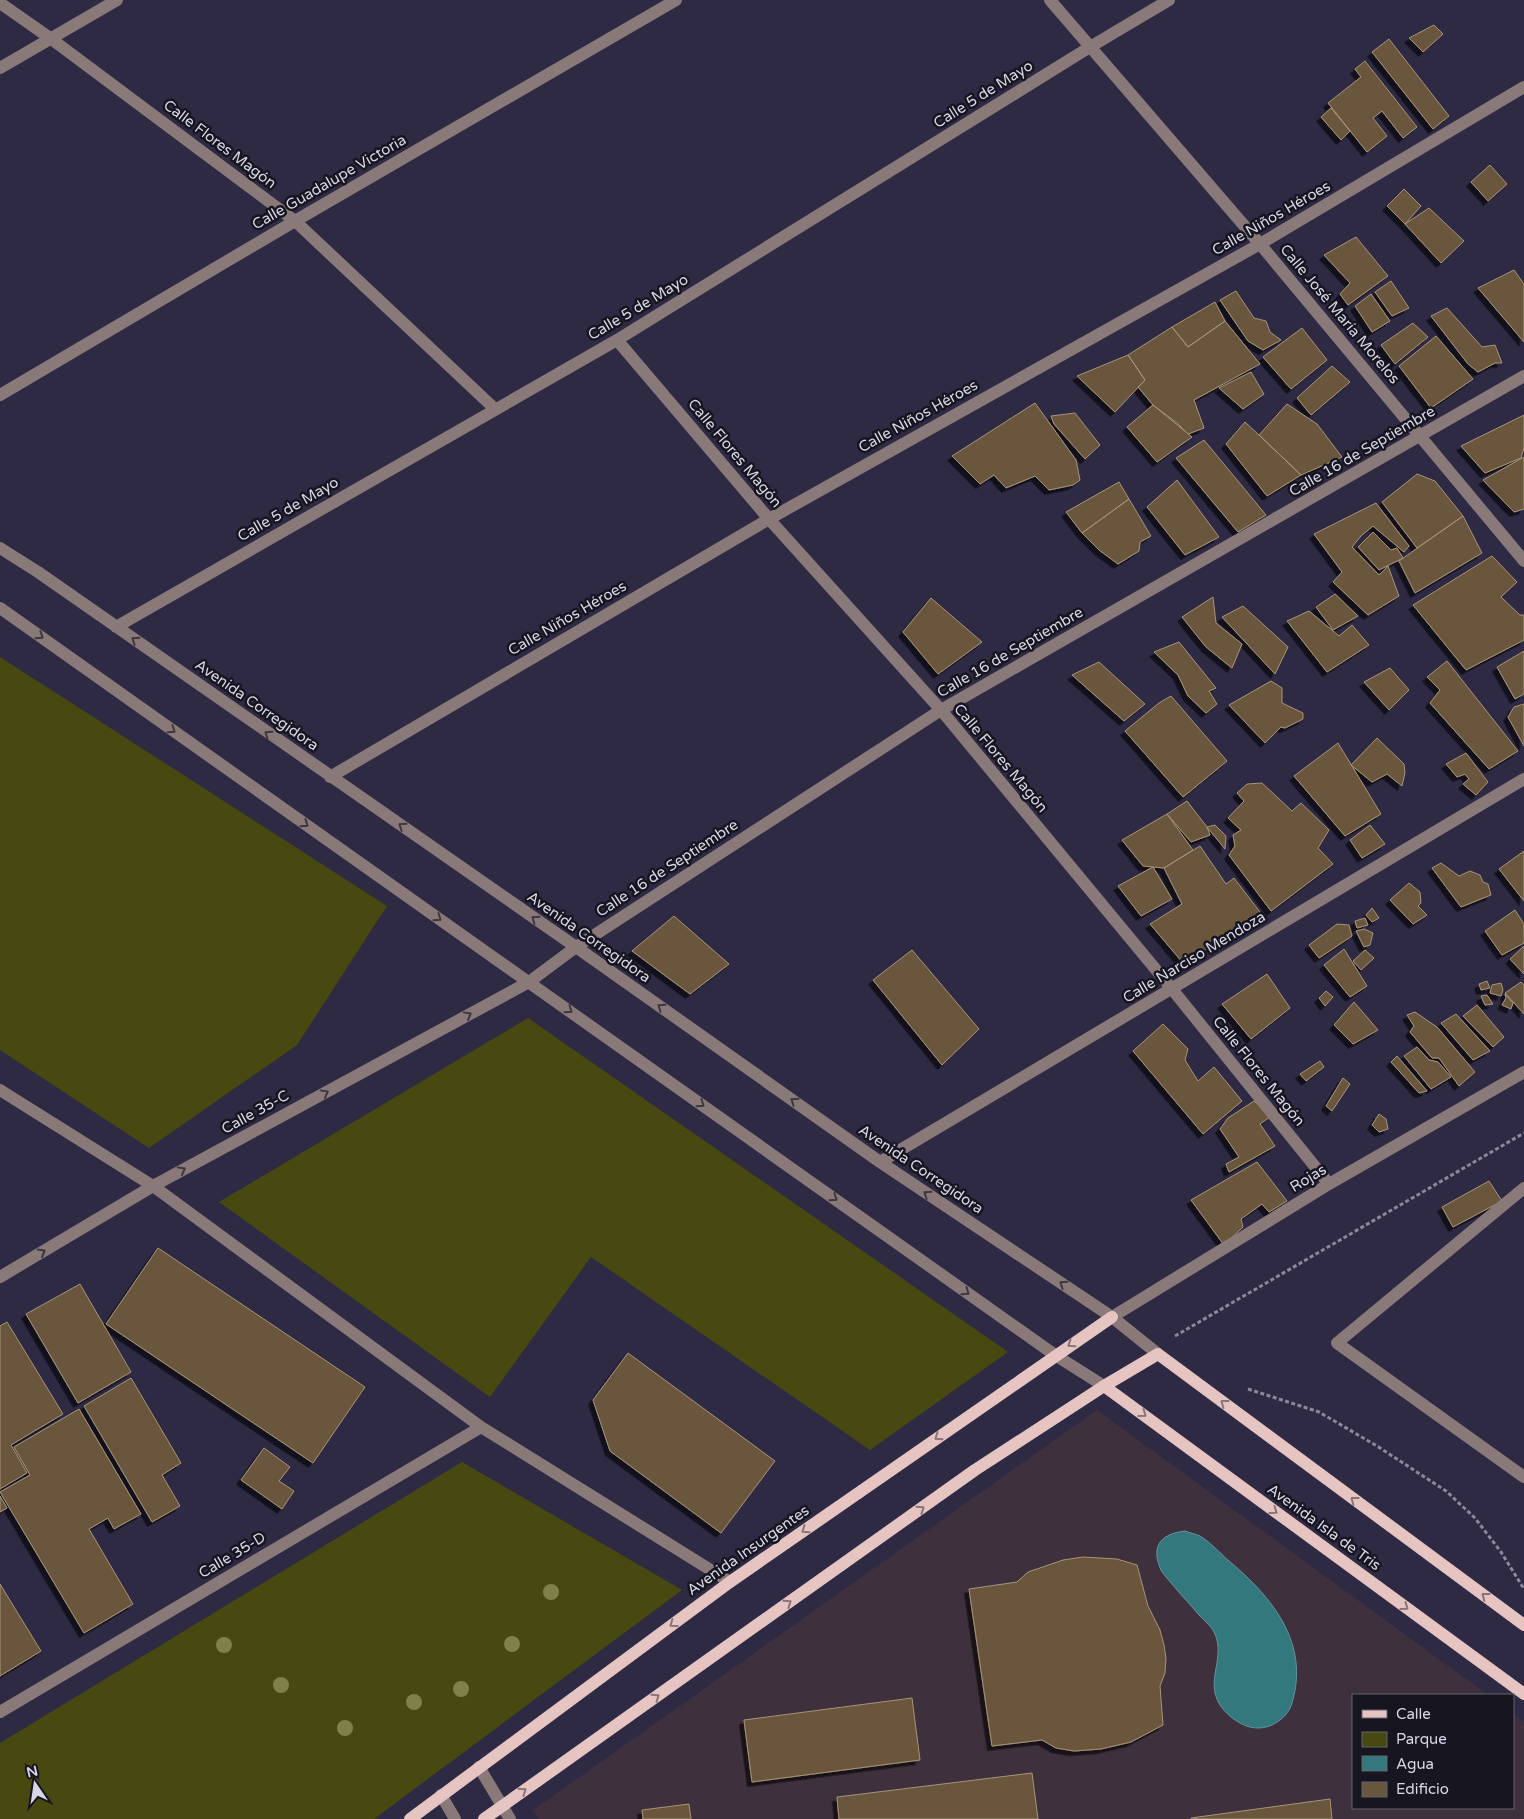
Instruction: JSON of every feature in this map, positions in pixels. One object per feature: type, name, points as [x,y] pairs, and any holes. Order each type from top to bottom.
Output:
[{"type":"main road","name":"Avenida Insurgentes","points":[[410,1819],[730,1582],[1112,1316]]},
{"type":"main road","points":[[484,1819],[976,1470],[1104,1386],[1158,1354],[1524,1625]]},
{"type":"main road","name":"Avenida Isla de Tris","points":[[1104,1386],[1524,1694]]},
{"type":"street","points":[[0,68],[118,0]]},
{"type":"street","name":"Calle Guadalupe Victoria","points":[[0,395],[676,0]]},
{"type":"street","name":"Calle José María Morelos","points":[[1050,0],[1260,244],[1524,561]]},
{"type":"street","name":"Calle 5 de Mayo","points":[[116,627],[618,340],[1169,0]]},
{"type":"street","name":"Calle Flores Magón","points":[[0,3],[50,38],[295,221],[495,409]]},
{"type":"street","name":"Calle Niños Héroes","points":[[330,777],[769,519],[1260,244],[1524,87]]},
{"type":"street","name":"Calle Flores Magón","points":[[618,340],[769,519],[941,710],[1172,989],[1329,1184]]},
{"type":"street","name":"Calle 16 de Septiembre","points":[[529,982],[576,947],[941,710],[1524,376]]},
{"type":"street","name":"Avenida Corregidora","points":[[0,548],[38,572],[576,947],[880,1162],[1112,1316],[1158,1354]]},
{"type":"street","points":[[0,608],[1055,1355],[1104,1386]]},
{"type":"street","name":"Calle Narciso Mendoza","points":[[880,1162],[1524,779]]},
{"type":"street","name":"Calle 35-C","points":[[0,1277],[153,1186],[529,982]]},
{"type":"street","name":"Rojas","points":[[1112,1316],[1329,1184],[1524,1072]]},
{"type":"street","points":[[0,1090],[153,1186],[481,1427],[730,1582]]},
{"type":"street","points":[[1524,1188],[1337,1343],[1524,1477]]},
{"type":"street","name":"Calle 35-D","points":[[0,1712],[481,1427]]},
{"type":"street","points":[[479,1768],[510,1819]]},
{"type":"street","points":[[441,1795],[455,1819]]},
{"type":"path","points":[[1182,1342],[1174,1337],[1524,1133]]},
{"type":"path","points":[[1242,1387],[1319,1412],[1377,1446],[1446,1491],[1475,1518],[1501,1552],[1524,1589]]},
{"type":"shaded area","points":[[1097,1410],[1487,1694],[1352,1694],[1352,1809],[1514,1809],[1514,1714],[1524,1722],[1524,1819],[539,1819],[533,1810]]},
{"type":"green space","points":[[0,657],[387,906],[297,1045],[149,1148],[0,1050]]},
{"type":"green space","points":[[528,1018],[1008,1352],[870,1450],[591,1257],[490,1397],[219,1202]]},
{"type":"green space","points":[[462,1462],[682,1590],[374,1819],[0,1819],[0,1743]]},
{"type":"water","points":[[1185,1531],[1204,1538],[1245,1575],[1273,1606],[1283,1623],[1291,1641],[1296,1661],[1296,1681],[1290,1708],[1274,1724],[1264,1728],[1243,1725],[1231,1717],[1221,1706],[1216,1696],[1214,1685],[1218,1643],[1214,1632],[1162,1572],[1158,1563],[1157,1549],[1163,1539],[1169,1535]]},
{"type":"building","points":[[1434,25],[1443,34],[1423,52],[1409,38]]},
{"type":"building","points":[[1389,39],[1449,116],[1433,129],[1372,52]]},
{"type":"building","points":[[1365,61],[1417,127],[1403,138],[1382,111],[1373,118],[1387,136],[1367,152],[1328,103],[1361,77],[1355,69]]},
{"type":"building","points":[[1331,108],[1350,131],[1341,140],[1321,117]]},
{"type":"building","points":[[1490,165],[1507,184],[1488,201],[1471,182]]},
{"type":"building","points":[[1404,189],[1421,206],[1405,224],[1387,206]]},
{"type":"building","points":[[1429,208],[1464,241],[1441,263],[1405,224]]},
{"type":"building","points":[[1356,237],[1388,276],[1348,305],[1340,294],[1350,283],[1324,255]]},
{"type":"building","points":[[1514,270],[1524,284],[1524,342],[1478,288]]},
{"type":"building","points":[[1391,281],[1409,308],[1392,316],[1375,292]]},
{"type":"building","points":[[1236,291],[1254,318],[1266,321],[1270,332],[1281,340],[1263,350],[1248,341],[1220,300]]},
{"type":"building","points":[[1371,294],[1390,321],[1372,332],[1355,306]]},
{"type":"building","points":[[1215,302],[1225,321],[1188,347],[1172,327]]},
{"type":"building","points":[[1447,308],[1482,347],[1495,345],[1502,363],[1495,363],[1478,372],[1468,364],[1431,316]]},
{"type":"building","points":[[1225,321],[1260,364],[1194,400],[1204,428],[1188,434],[1153,405],[1138,387],[1145,380],[1128,355],[1172,327],[1188,347]]},
{"type":"building","points":[[1413,323],[1428,337],[1395,364],[1381,345]]},
{"type":"building","points":[[1302,328],[1327,360],[1291,389],[1263,357]]},
{"type":"building","points":[[1436,336],[1473,379],[1431,408],[1399,366]]},
{"type":"building","points":[[1128,355],[1145,380],[1115,412],[1077,376]]},
{"type":"building","points":[[1332,366],[1350,382],[1311,415],[1297,398]]},
{"type":"building","points":[[1251,372],[1264,394],[1243,409],[1219,388]]},
{"type":"building","points":[[1035,403],[1076,460],[1080,480],[1073,485],[1049,490],[1035,476],[1006,488],[994,475],[980,484],[952,456]]},
{"type":"building","points":[[1287,404],[1317,424],[1342,457],[1301,475],[1259,435]]},
{"type":"building","points":[[1153,405],[1192,437],[1157,462],[1127,427]]},
{"type":"building","points":[[1075,413],[1100,445],[1085,459],[1054,424],[1051,416]]},
{"type":"building","points":[[1524,415],[1524,448],[1521,458],[1485,473],[1461,446]]},
{"type":"building","points":[[1245,422],[1301,475],[1267,496],[1226,444]]},
{"type":"building","points":[[1204,440],[1266,515],[1238,532],[1176,458]]},
{"type":"building","points":[[1524,457],[1524,509],[1514,512],[1483,480]]},
{"type":"building","points":[[1417,474],[1435,481],[1463,516],[1417,548],[1382,502]]},
{"type":"building","points":[[1177,480],[1219,537],[1185,555],[1147,507]]},
{"type":"building","points":[[1119,482],[1129,499],[1082,533],[1066,512]]},
{"type":"building","points":[[1129,499],[1151,536],[1140,542],[1139,551],[1118,564],[1099,550],[1082,533]]},
{"type":"building","points":[[1376,503],[1409,546],[1404,552],[1373,526],[1352,547],[1379,575],[1388,566],[1399,596],[1368,615],[1333,582],[1342,572],[1314,534]]},
{"type":"building","points":[[1463,516],[1482,553],[1415,593],[1399,561]]},
{"type":"building","points":[[1373,532],[1391,550],[1397,548],[1403,558],[1379,570],[1358,547]]},
{"type":"building","points":[[1492,556],[1517,582],[1501,597],[1520,615],[1524,615],[1524,640],[1466,670],[1413,605]]},
{"type":"building","points":[[1335,594],[1358,616],[1333,630],[1316,607]]},
{"type":"building","points":[[1213,597],[1216,623],[1242,644],[1232,668],[1206,647],[1182,617]]},
{"type":"building","points":[[931,598],[982,642],[938,674],[903,632]]},
{"type":"building","points":[[1243,606],[1288,647],[1275,674],[1222,617]]},
{"type":"building","points":[[1309,611],[1339,636],[1352,625],[1369,645],[1327,672],[1287,621]]},
{"type":"building","points":[[1179,642],[1216,688],[1209,691],[1217,704],[1206,713],[1188,696],[1178,675],[1154,652]]},
{"type":"building","points":[[1524,651],[1524,694],[1515,699],[1497,667]]},
{"type":"building","points":[[1447,661],[1518,751],[1489,769],[1430,703],[1440,690],[1427,677]]},
{"type":"building","points":[[1099,662],[1145,704],[1124,721],[1072,675]]},
{"type":"building","points":[[1390,668],[1409,690],[1389,710],[1364,682]]},
{"type":"building","points":[[1271,681],[1282,688],[1282,703],[1303,713],[1303,719],[1285,728],[1281,727],[1265,743],[1229,705]]},
{"type":"building","points":[[1171,696],[1227,761],[1183,797],[1125,731],[1159,703]]},
{"type":"building","points":[[1524,704],[1524,746],[1508,717],[1514,707]]},
{"type":"building","points":[[1377,738],[1404,764],[1405,773],[1402,786],[1387,774],[1372,782],[1351,765]]},
{"type":"building","points":[[1338,743],[1381,814],[1345,836],[1294,776]]},
{"type":"building","points":[[1466,753],[1488,782],[1476,795],[1463,784],[1469,779],[1465,774],[1457,777],[1446,764]]},
{"type":"building","points":[[1262,783],[1292,811],[1301,803],[1329,830],[1318,848],[1333,864],[1271,911],[1229,855],[1235,846],[1233,835],[1241,830],[1228,818],[1244,801],[1237,793],[1247,784]]},
{"type":"building","points":[[1187,801],[1207,827],[1210,835],[1191,842],[1167,814]]},
{"type":"building","points":[[1167,814],[1193,850],[1164,868],[1143,866],[1122,840]]},
{"type":"building","points":[[1215,825],[1226,836],[1225,849],[1207,827]]},
{"type":"building","points":[[1370,825],[1385,844],[1362,858],[1350,840]]},
{"type":"building","points":[[1200,846],[1226,884],[1234,878],[1263,916],[1183,963],[1150,924],[1182,904],[1164,868]]},
{"type":"building","points":[[1524,851],[1524,901],[1499,869]]},
{"type":"building","points":[[1441,863],[1459,876],[1470,871],[1480,875],[1483,882],[1488,884],[1491,895],[1461,907],[1432,868]]},
{"type":"building","points":[[1153,867],[1172,899],[1141,916],[1118,886]]},
{"type":"building","points":[[1409,883],[1420,892],[1421,903],[1418,906],[1427,915],[1413,924],[1390,900]]},
{"type":"building","points":[[1372,908],[1379,918],[1372,922],[1366,915]]},
{"type":"building","points":[[1515,910],[1524,924],[1524,943],[1502,955],[1485,931]]},
{"type":"building","points":[[674,916],[729,964],[690,994],[632,951]]},
{"type":"building","points":[[1365,918],[1368,925],[1357,928],[1355,921]]},
{"type":"building","points":[[1337,924],[1349,925],[1352,936],[1319,958],[1309,945]]},
{"type":"building","points":[[1364,929],[1373,933],[1370,945],[1364,947],[1356,931]]},
{"type":"building","points":[[1524,946],[1524,974],[1510,959]]},
{"type":"building","points":[[1344,949],[1367,986],[1350,997],[1324,965]]},
{"type":"building","points":[[912,950],[979,1029],[942,1065],[873,980]]},
{"type":"building","points":[[1365,950],[1374,958],[1361,970],[1353,961]]},
{"type":"building","points":[[1267,974],[1290,1008],[1251,1039],[1222,1004]]},
{"type":"building","points":[[1487,981],[1490,988],[1481,990],[1479,984]]},
{"type":"building","points":[[1521,982],[1524,985],[1524,1014],[1505,993]]},
{"type":"building","points":[[1501,983],[1503,990],[1501,996],[1490,993],[1492,985]]},
{"type":"building","points":[[1326,991],[1333,997],[1325,1006],[1319,998]]},
{"type":"building","points":[[1505,994],[1513,1003],[1511,1009],[1502,1005],[1506,998]]},
{"type":"building","points":[[1487,995],[1493,1004],[1485,1005],[1481,996]]},
{"type":"building","points":[[1354,1002],[1378,1030],[1353,1044],[1334,1025]]},
{"type":"building","points":[[1477,1005],[1504,1037],[1493,1047],[1463,1016]]},
{"type":"building","points":[[1415,1012],[1437,1027],[1475,1072],[1459,1086],[1439,1058],[1432,1058],[1410,1032],[1414,1026],[1407,1015]]},
{"type":"building","points":[[1456,1014],[1490,1051],[1473,1060],[1441,1023]]},
{"type":"building","points":[[1163,1024],[1188,1049],[1185,1060],[1198,1081],[1214,1067],[1242,1101],[1203,1134],[1133,1051]]},
{"type":"building","points":[[1417,1047],[1429,1060],[1438,1062],[1451,1077],[1431,1089],[1404,1056]]},
{"type":"building","points":[[1397,1056],[1427,1091],[1419,1093],[1391,1062]]},
{"type":"building","points":[[1320,1061],[1324,1067],[1306,1081],[1300,1074]]},
{"type":"building","points":[[1343,1078],[1350,1084],[1332,1111],[1326,1106]]},
{"type":"building","points":[[1254,1101],[1270,1117],[1260,1124],[1275,1146],[1229,1172],[1226,1164],[1239,1157],[1220,1129],[1228,1118]]},
{"type":"building","points":[[1379,1114],[1386,1119],[1388,1129],[1379,1132],[1372,1125]]},
{"type":"building","points":[[1257,1162],[1287,1201],[1269,1212],[1262,1204],[1241,1219],[1243,1227],[1224,1245],[1191,1200]]},
{"type":"building","points":[[1489,1181],[1502,1201],[1453,1227],[1442,1207]]},
{"type":"building","points":[[158,1248],[365,1387],[313,1463],[106,1324]]},
{"type":"building","points":[[80,1284],[131,1372],[78,1403],[26,1314]]},
{"type":"building","points":[[7,1322],[63,1414],[11,1445],[27,1473],[0,1489],[0,1326]]},
{"type":"building","points":[[628,1353],[775,1461],[721,1533],[610,1451],[593,1400]]},
{"type":"building","points":[[131,1378],[181,1463],[162,1475],[180,1506],[152,1522],[84,1406]]},
{"type":"building","points":[[79,1409],[141,1514],[114,1529],[108,1518],[89,1529],[133,1604],[84,1633],[0,1492],[30,1475],[14,1447]]},
{"type":"building","points":[[264,1448],[290,1467],[279,1481],[294,1491],[282,1509],[241,1480]]},
{"type":"building","points":[[0,1496],[7,1508],[0,1512]]},
{"type":"building","points":[[1083,1557],[1117,1559],[1137,1565],[1148,1606],[1160,1630],[1164,1645],[1166,1658],[1165,1673],[1160,1686],[1163,1725],[1131,1742],[1101,1749],[1074,1751],[1056,1748],[1042,1740],[992,1746],[969,1589],[1017,1582],[1028,1572],[1063,1560]]},
{"type":"building","points":[[0,1584],[41,1651],[0,1676]]},
{"type":"building","points":[[912,1698],[920,1760],[752,1782],[744,1720]]},
{"type":"building","points":[[1032,1773],[1038,1819],[839,1819],[837,1797]]},
{"type":"building","points":[[1330,1799],[1332,1819],[1191,1819],[1191,1818]]},
{"type":"building","points":[[689,1804],[691,1819],[643,1819],[642,1810]]}]
